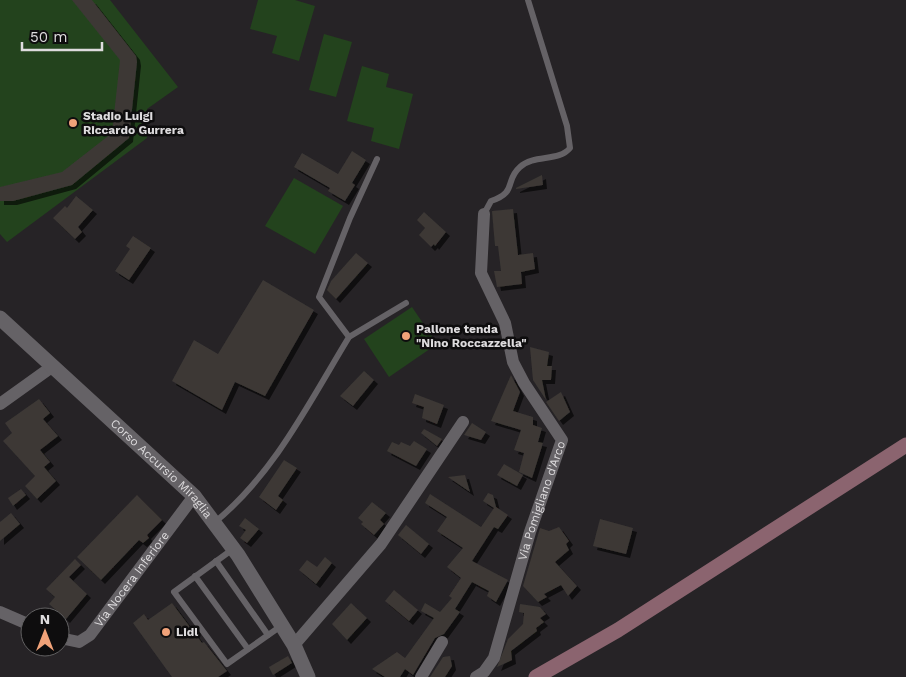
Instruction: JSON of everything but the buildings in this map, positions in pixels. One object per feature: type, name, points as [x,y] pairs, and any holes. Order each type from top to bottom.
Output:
[{"type":"main road","points":[[536,677],[618,630],[906,445]]},
{"type":"street","name":"Via Pomigliano d'Arco","points":[[476,677],[484,672],[494,658],[530,532],[562,440],[524,383],[513,362],[503,317],[481,273],[484,214]]},
{"type":"street","name":"Corso Accursio Miraglia","points":[[0,318],[194,496],[234,548],[294,645],[308,677]]},
{"type":"street","points":[[0,404],[53,366]]},
{"type":"street","points":[[294,645],[381,544],[463,422]]},
{"type":"street","name":"Via Nocera Inferiore","points":[[70,640],[79,642],[90,635],[194,496]]},
{"type":"street","points":[[0,612],[20,621]]},
{"type":"street","points":[[421,677],[442,642]]},
{"type":"lane","points":[[484,214],[491,201],[502,197],[509,191],[513,176],[521,166],[548,157],[560,156],[570,148],[567,126],[528,0]]},
{"type":"lane","points":[[349,337],[318,297],[350,218],[377,160]]},
{"type":"lane","points":[[215,522],[238,504],[286,442],[349,337],[406,303]]},
{"type":"lane","points":[[234,548],[174,592],[227,664],[281,626]]},
{"type":"lane","points":[[216,562],[268,635]]},
{"type":"lane","points":[[195,576],[248,649]]},
{"type":"green space","name":"Stadio Luigi Riccardo Gurrera","points":[[0,0],[110,0],[178,87],[147,109],[147,138],[7,242],[0,234]]},
{"type":"green space","points":[[258,0],[295,0],[315,6],[299,61],[272,53],[277,36],[250,29]]},
{"type":"green space","points":[[324,34],[352,42],[336,97],[309,90]]},
{"type":"green space","points":[[362,66],[389,74],[386,87],[413,94],[399,149],[371,141],[374,128],[347,121]]},
{"type":"green space","points":[[294,178],[343,206],[315,254],[265,226]]},
{"type":"green space","points":[[412,307],[437,344],[389,377],[364,339]]},
{"type":"place","name":"Stadio Luigi Riccardo Gurrera","points":[[73,123]]},
{"type":"place","name":"Pallone tenda \"Nino Roccazzella\"","points":[[406,336]]},
{"type":"place","name":"Lidl","points":[[166,632]]}]
